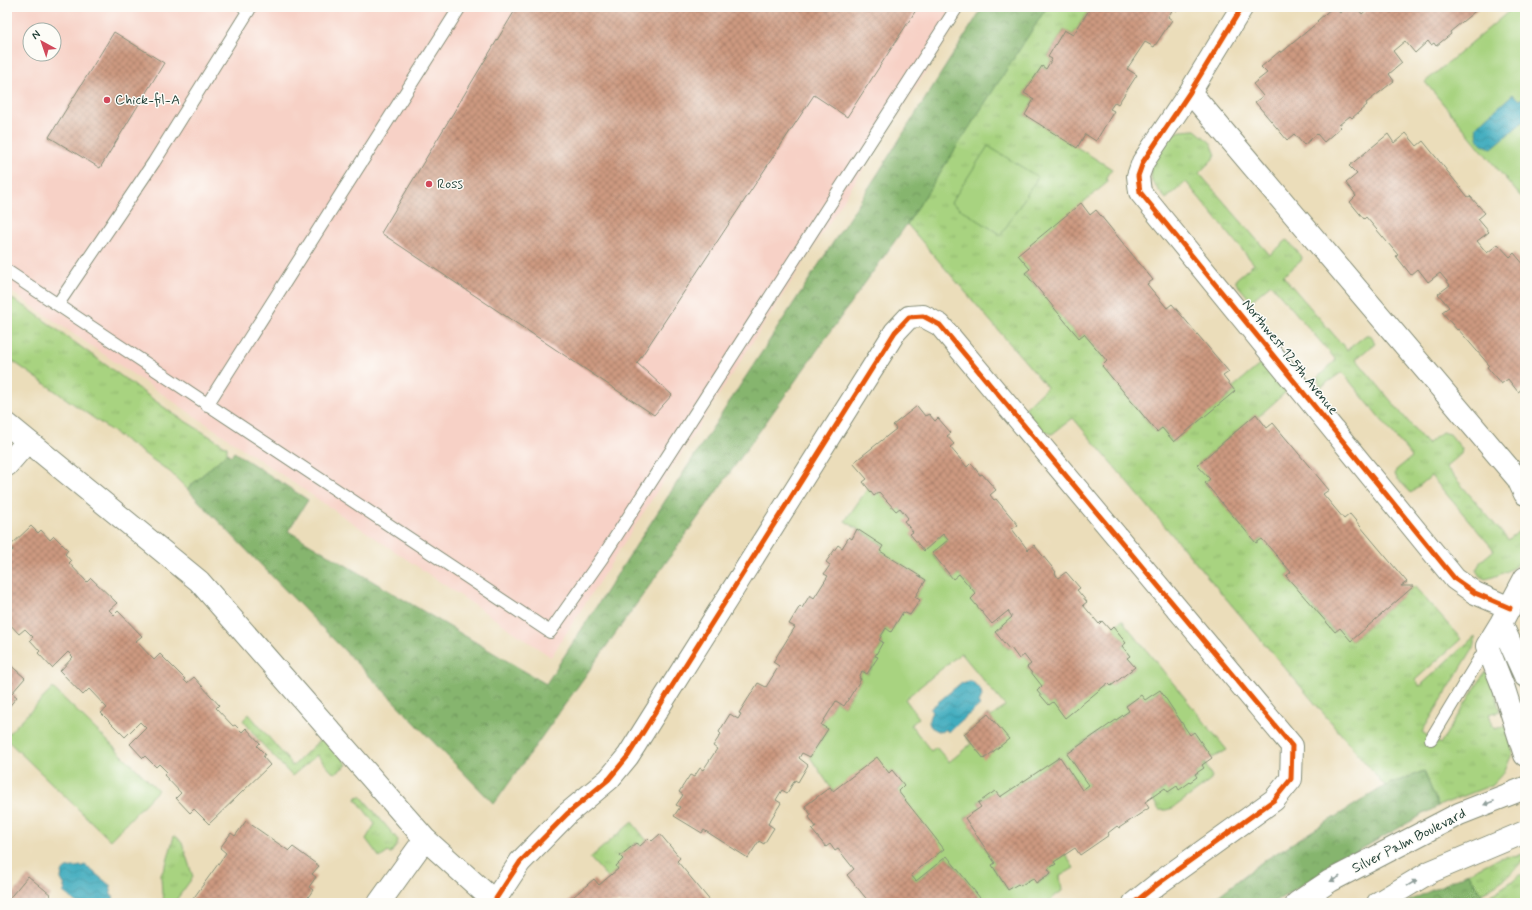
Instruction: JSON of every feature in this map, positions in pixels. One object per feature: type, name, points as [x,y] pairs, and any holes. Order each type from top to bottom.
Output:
[{"type":"street","name":"Northwest 125th Avenue","points":[[1241,8],[1190,92],[1143,162],[1138,176],[1140,192],[1455,579],[1505,616]]},
{"type":"street","points":[[1190,92],[1523,482]]},
{"type":"street","points":[[7,424],[199,582],[425,839],[493,902],[520,862],[567,814],[609,779],[628,756],[895,332],[909,317],[923,316],[940,325],[1292,746],[1291,779],[1274,800],[1159,883],[1134,903]]},
{"type":"street","points":[[7,465],[27,442]]},
{"type":"street","points":[[1525,578],[1487,646],[1504,689],[1518,707],[1525,754]]},
{"type":"street","points":[[1505,616],[1525,676]]},
{"type":"street","name":"Silver Palm Boulevard","points":[[1297,903],[1330,881],[1459,814],[1525,788]]},
{"type":"street","points":[[1378,903],[1430,872],[1525,832]]},
{"type":"street","points":[[380,903],[425,839]]},
{"type":"lane","points":[[58,304],[154,162],[249,10],[244,7]]},
{"type":"lane","points":[[207,405],[460,7]]},
{"type":"lane","points":[[7,271],[550,632],[602,558],[957,7]]},
{"type":"lane","points":[[1432,738],[1487,646]]},
{"type":"shaded area","points":[[7,7],[967,7],[551,657],[7,289]]},
{"type":"green space","points":[[983,7],[1047,7],[907,224],[494,804],[187,489],[227,453],[231,456],[234,452],[308,500],[288,531],[546,684],[877,175]]},
{"type":"green space","points":[[1045,7],[1091,7],[1073,35],[1064,30],[1048,56],[1052,59],[1046,69],[1042,66],[1024,93],[1034,99],[1025,115],[1112,169],[1106,179],[1108,182],[1019,255],[1030,269],[1025,274],[1079,338],[1084,334],[1107,361],[1102,366],[1156,432],[1162,428],[1173,442],[1235,391],[1232,388],[1263,362],[1287,391],[1258,417],[1255,415],[1198,464],[1210,479],[1205,483],[1256,543],[1262,539],[1291,572],[1286,576],[1334,632],[1340,628],[1351,641],[1414,586],[1461,639],[1415,680],[1420,686],[1475,636],[1475,645],[1422,732],[1440,744],[1485,672],[1491,676],[1500,711],[1489,714],[1494,729],[1506,726],[1513,752],[1504,772],[1492,785],[1438,806],[1424,771],[1385,786],[1073,418],[1052,434],[1038,429],[1026,414],[1026,407],[1047,387],[907,224]]},
{"type":"green space","points":[[1514,7],[1525,7],[1525,202],[1425,82]]},
{"type":"green space","points":[[1195,130],[1211,143],[1216,155],[1199,173],[1270,255],[1287,240],[1302,257],[1301,261],[1283,276],[1347,350],[1366,335],[1370,335],[1375,343],[1356,359],[1427,444],[1442,432],[1450,434],[1462,449],[1461,454],[1446,467],[1508,540],[1524,527],[1526,545],[1525,555],[1519,564],[1501,574],[1485,579],[1479,575],[1476,570],[1481,561],[1494,550],[1431,476],[1411,493],[1396,477],[1396,470],[1412,457],[1342,372],[1321,387],[1317,378],[1336,360],[1271,284],[1251,301],[1236,283],[1236,279],[1254,264],[1186,182],[1166,199],[1152,182],[1150,165],[1168,136],[1181,131]]},
{"type":"green space","points":[[988,146],[1038,177],[1001,235],[951,203]]},
{"type":"green space","points":[[7,296],[26,307],[172,413],[227,447],[227,453],[187,489],[170,472],[7,357]]},
{"type":"green space","points":[[868,488],[874,496],[879,492],[896,511],[900,508],[908,518],[913,532],[911,534],[924,550],[943,534],[948,540],[932,554],[953,579],[959,574],[976,594],[971,599],[992,624],[1008,611],[1012,617],[995,632],[1008,649],[1011,648],[1024,655],[1031,664],[1027,667],[1042,686],[1037,691],[1049,705],[1053,702],[1065,717],[1108,683],[1111,686],[1135,667],[1127,658],[1122,646],[1126,643],[1113,627],[1122,620],[1227,750],[1212,758],[1194,732],[1190,735],[1160,690],[1145,700],[1141,695],[1126,705],[1129,711],[1067,753],[1089,785],[1082,790],[1060,757],[1000,797],[995,791],[978,802],[981,807],[965,818],[995,863],[992,866],[1008,890],[1018,884],[1020,886],[1033,878],[1037,883],[1051,874],[1048,869],[1056,864],[1054,862],[1065,854],[1074,868],[1060,876],[1062,891],[1046,903],[984,903],[947,856],[916,881],[911,875],[943,849],[898,791],[904,785],[892,770],[889,773],[833,791],[810,757],[828,729],[821,725],[836,701],[844,706],[861,679],[859,678],[862,671],[868,674],[878,658],[875,656],[883,643],[879,640],[886,628],[891,631],[903,612],[910,615],[920,600],[915,597],[926,580],[880,551],[883,545],[845,521]],"holes":[[[961,653],[1005,706],[991,717],[988,714],[964,734],[971,744],[949,762],[936,747],[931,751],[911,725],[919,718],[905,699]]]},
{"type":"green space","points":[[1525,620],[1525,662],[1519,642]]},
{"type":"green space","points":[[53,688],[158,790],[110,840],[7,740],[7,735]]},
{"type":"green space","points":[[249,714],[293,766],[327,733],[347,765],[335,773],[332,772],[317,755],[292,776],[262,744],[243,720]]},
{"type":"green space","points":[[1205,763],[1212,777],[1210,781],[1173,808],[1159,810],[1152,798],[1165,788],[1177,786],[1179,789],[1197,778],[1195,774],[1204,768],[1202,765]]},
{"type":"green space","points":[[1424,771],[1438,806],[1349,856],[1273,903],[1209,903],[1262,862],[1385,786]]},
{"type":"green space","points":[[361,796],[398,840],[397,845],[390,854],[388,852],[380,858],[366,839],[375,824],[356,799],[357,797]]},
{"type":"green space","points":[[632,822],[647,841],[640,846],[636,843],[620,856],[623,859],[616,866],[618,869],[608,878],[590,858]]},
{"type":"green space","points":[[174,836],[177,837],[182,843],[193,877],[174,903],[165,903],[162,894],[161,875],[167,862]]},
{"type":"green space","points":[[1525,854],[1513,872],[1494,886],[1481,893],[1468,873],[1499,858]]},
{"type":"green space","points":[[1468,873],[1487,903],[1405,903]]},
{"type":"green space","points":[[1520,874],[1525,877],[1525,902],[1487,903],[1485,899],[1511,882]]},
{"type":"water","points":[[1513,94],[1519,100],[1522,98],[1525,100],[1525,120],[1492,148],[1484,145],[1478,138],[1476,127]]},
{"type":"water","points":[[967,681],[972,681],[981,690],[982,696],[978,703],[980,705],[948,732],[946,729],[942,732],[934,729],[929,722],[932,712],[930,709],[962,682],[964,684]]},
{"type":"water","points":[[85,865],[112,887],[110,889],[112,891],[110,893],[113,896],[114,903],[77,903],[63,892],[66,889],[63,887],[65,886],[61,879],[63,871],[68,868],[82,867]]},
{"type":"building","points":[[517,7],[918,7],[847,117],[814,95],[637,363],[672,395],[654,415],[381,233]]},
{"type":"building","points":[[1091,7],[1180,7],[1177,11],[1173,9],[1168,17],[1172,20],[1154,47],[1145,42],[1127,69],[1137,75],[1118,104],[1115,102],[1110,109],[1114,111],[1096,141],[1085,134],[1077,148],[1025,115],[1034,99],[1024,93],[1042,66],[1046,69],[1052,59],[1048,57],[1064,30],[1073,35]]},
{"type":"building","points":[[1333,7],[1340,13],[1347,7],[1357,7],[1362,14],[1370,7],[1480,7],[1436,46],[1434,43],[1431,45],[1428,41],[1415,53],[1405,41],[1393,51],[1402,63],[1389,74],[1394,81],[1366,103],[1367,105],[1352,118],[1350,116],[1339,125],[1341,127],[1324,142],[1317,134],[1304,145],[1294,134],[1287,140],[1255,102],[1263,96],[1253,84],[1267,73],[1261,67],[1280,51],[1281,53],[1318,22],[1317,21]]},
{"type":"building","name":"Chick-fil-A","points":[[114,32],[164,63],[100,168],[49,137]]},
{"type":"building","points":[[1406,133],[1417,146],[1423,141],[1468,197],[1470,196],[1485,213],[1478,219],[1489,232],[1477,241],[1487,253],[1498,244],[1510,257],[1514,253],[1525,266],[1525,387],[1518,392],[1508,379],[1501,384],[1487,367],[1489,365],[1442,312],[1449,307],[1438,294],[1450,285],[1440,273],[1428,282],[1418,269],[1411,275],[1396,256],[1398,255],[1366,217],[1364,219],[1350,202],[1356,196],[1346,183],[1357,174],[1349,166],[1388,134],[1394,143]]},
{"type":"building","points":[[1081,203],[1090,215],[1096,210],[1153,280],[1147,284],[1167,308],[1172,304],[1229,372],[1223,376],[1235,391],[1174,442],[1162,428],[1157,432],[1102,366],[1107,361],[1084,334],[1079,338],[1025,273],[1030,269],[1018,255]]},
{"type":"building","points":[[917,406],[925,416],[929,414],[935,421],[938,418],[951,433],[947,436],[954,444],[950,447],[967,467],[971,463],[980,475],[982,474],[996,490],[990,495],[994,500],[996,499],[1018,525],[1012,529],[1028,550],[1034,545],[1056,572],[1055,573],[1058,578],[1066,572],[1080,588],[1077,590],[1087,602],[1083,605],[1099,624],[1102,621],[1110,630],[1113,627],[1126,643],[1122,646],[1130,656],[1127,658],[1135,667],[1111,686],[1108,683],[1065,718],[1053,702],[1049,705],[1037,691],[1042,686],[1027,667],[1031,664],[1024,655],[1019,659],[1011,648],[1009,649],[995,632],[1012,617],[1008,611],[992,624],[971,599],[976,594],[959,574],[953,579],[932,553],[948,540],[943,534],[924,551],[910,534],[913,532],[904,521],[908,518],[900,508],[896,511],[879,492],[874,496],[863,482],[867,479],[853,463],[896,429],[893,425]]},
{"type":"building","points":[[1256,414],[1267,428],[1273,423],[1329,490],[1323,494],[1344,519],[1350,514],[1407,582],[1401,586],[1414,586],[1351,641],[1340,628],[1335,632],[1286,576],[1291,572],[1262,539],[1256,543],[1205,483],[1210,479],[1197,465]]},
{"type":"building","points":[[31,526],[38,533],[41,530],[50,540],[54,536],[68,550],[65,554],[71,561],[69,563],[87,582],[91,578],[117,603],[109,610],[114,615],[118,611],[142,636],[136,641],[154,660],[160,654],[185,679],[184,680],[187,683],[194,677],[219,705],[216,708],[233,726],[235,725],[242,732],[246,728],[260,743],[257,746],[265,754],[263,757],[270,765],[209,824],[194,809],[190,813],[176,798],[181,793],[164,775],[167,772],[159,764],[156,767],[145,756],[143,758],[130,744],[146,728],[140,722],[125,737],[101,713],[107,708],[89,689],[83,695],[60,671],[73,657],[68,652],[52,668],[38,653],[40,651],[30,640],[33,637],[25,629],[19,634],[7,621],[7,556],[13,550],[9,547]]},
{"type":"building","points":[[857,529],[883,546],[880,551],[926,580],[915,597],[920,600],[910,615],[903,612],[891,632],[886,628],[879,640],[883,642],[875,656],[878,657],[867,674],[862,671],[859,678],[861,679],[844,706],[836,701],[821,725],[828,729],[810,757],[802,753],[799,758],[808,765],[798,782],[795,780],[787,793],[782,790],[776,800],[781,803],[768,824],[774,828],[764,844],[759,841],[748,858],[704,830],[702,833],[674,816],[680,807],[676,805],[683,795],[679,792],[690,775],[694,777],[700,768],[703,770],[717,749],[713,746],[721,734],[719,732],[730,714],[738,719],[741,714],[739,713],[758,683],[766,687],[779,666],[773,662],[795,627],[789,624],[800,606],[802,608],[810,595],[814,598],[828,576],[824,574],[830,565],[826,562],[838,545],[842,548],[849,537],[852,539]]},
{"type":"building","points":[[7,662],[25,678],[12,693],[17,697],[7,709]]},
{"type":"building","points":[[1160,690],[1190,735],[1194,732],[1212,758],[1202,765],[1204,768],[1195,774],[1197,777],[1179,790],[1177,786],[1168,792],[1165,788],[1145,802],[1149,808],[1119,828],[1117,826],[1108,833],[1109,835],[1080,855],[1075,848],[1054,862],[1056,864],[1048,869],[1051,873],[1036,883],[1033,878],[1020,886],[1018,884],[1008,890],[992,865],[995,863],[965,818],[981,807],[978,803],[995,791],[1000,797],[1060,757],[1082,790],[1089,785],[1067,754],[1129,711],[1126,706],[1141,695],[1145,700]]},
{"type":"building","points":[[988,714],[1009,739],[984,759],[964,734]]},
{"type":"building","points":[[877,757],[889,773],[892,770],[904,785],[898,791],[944,849],[911,875],[916,881],[947,856],[984,903],[869,902],[847,875],[854,869],[838,849],[835,851],[830,844],[826,847],[812,830],[816,827],[809,817],[811,815],[805,806],[830,787],[833,791]]},
{"type":"building","points":[[246,821],[289,851],[293,847],[319,866],[312,874],[316,877],[309,887],[313,890],[304,903],[190,903],[226,853],[220,848],[231,833],[235,836]]},
{"type":"building","points":[[660,834],[680,858],[677,861],[712,903],[567,902],[594,879],[599,885],[618,869],[616,866],[623,859],[620,856],[636,843],[640,846],[649,838],[652,841]]},
{"type":"building","points":[[28,876],[51,895],[44,903],[7,903],[7,901]]},
{"type":"cycle path","points":[[1242,7],[1190,92],[1143,162],[1138,176],[1140,192],[1455,579],[1475,593],[1510,608]]},
{"type":"cycle path","points":[[493,903],[520,862],[567,814],[609,779],[628,756],[895,332],[909,317],[923,316],[940,325],[1292,746],[1291,779],[1274,800],[1159,883],[1134,903]]},
{"type":"place","name":"Chick-fil-A","points":[[107,100]]},
{"type":"place","name":"Ross","points":[[429,184]]}]
